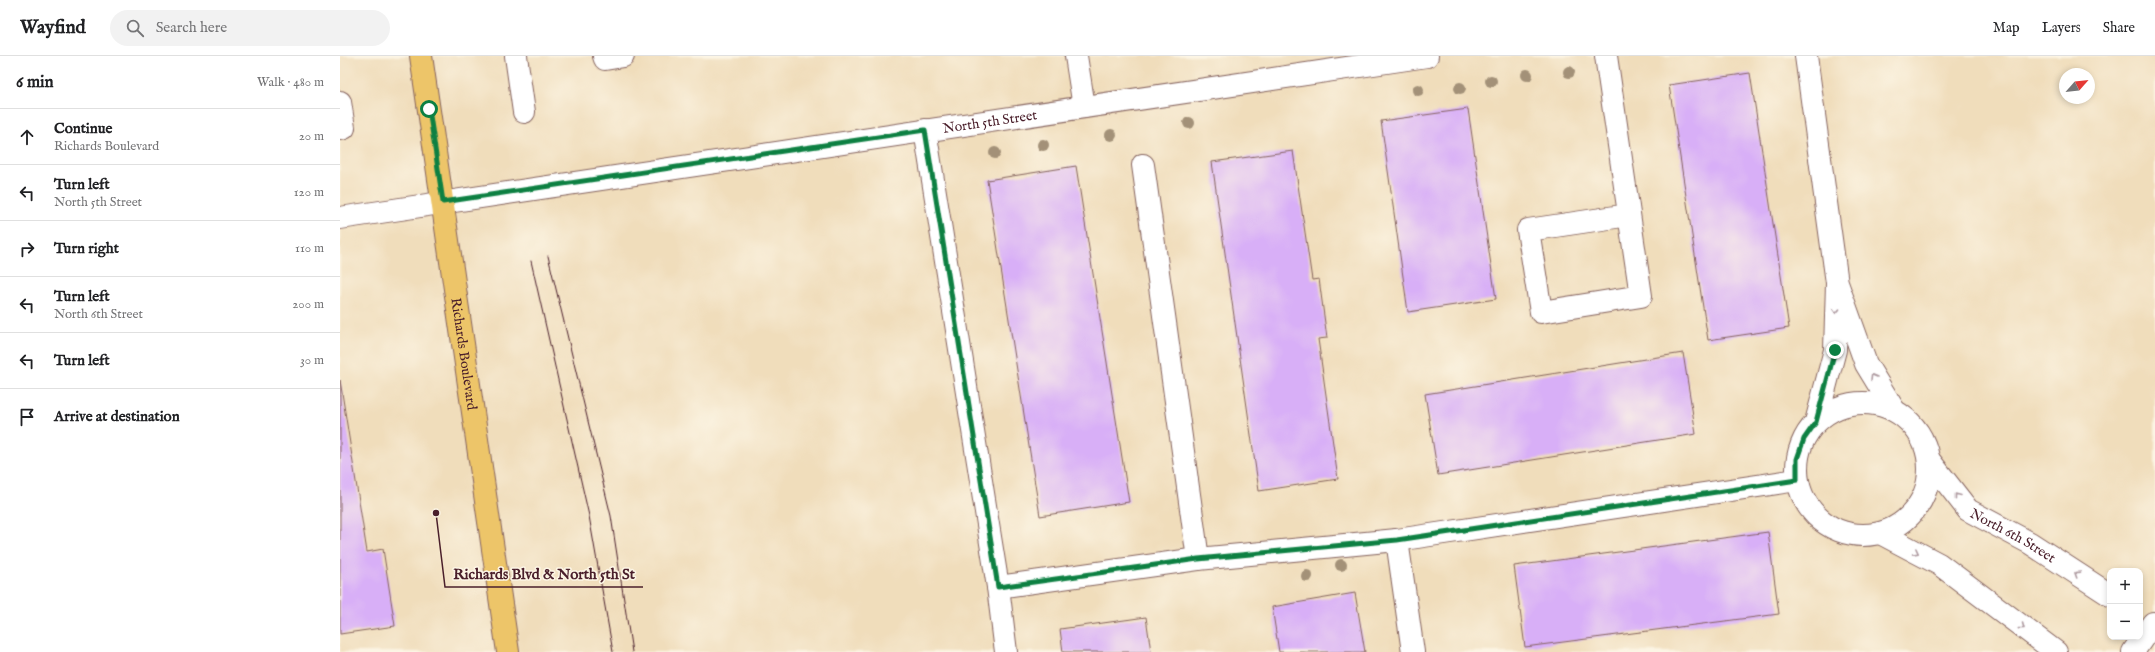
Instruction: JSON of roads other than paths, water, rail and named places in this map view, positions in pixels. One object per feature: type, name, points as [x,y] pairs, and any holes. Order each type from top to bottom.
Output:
[{"type":"main road","name":"Richards Boulevard","points":[[421,56],[508,652]]},
{"type":"street","points":[[516,56],[524,112]]},
{"type":"street","points":[[604,56],[605,59],[623,56]]},
{"type":"street","points":[[1076,56],[1084,107]]},
{"type":"street","name":"North 5th Street","points":[[340,218],[1401,58],[1427,56]]},
{"type":"street","points":[[1606,56],[1641,296],[1541,312],[1528,230],[1629,215]]},
{"type":"street","points":[[1806,56],[1837,282],[1835,350],[1816,422]]},
{"type":"street","points":[[340,102],[344,128],[340,129]]},
{"type":"street","points":[[925,130],[998,587],[1006,652]]},
{"type":"street","points":[[1143,165],[1198,559]]},
{"type":"street","points":[[1837,282],[1866,364],[1894,410]]},
{"type":"street","points":[[1853,403],[1874,404],[1894,410],[1911,423],[1923,440],[1929,460],[1929,479],[1920,503],[1913,513],[1899,526],[1882,534],[1859,536],[1837,531],[1818,519],[1804,501],[1797,480],[1797,459],[1804,439],[1816,422],[1833,410],[1853,403]]},
{"type":"street","name":"North 6th Street","points":[[1929,460],[1968,510],[2030,543],[2107,593]]},
{"type":"street","points":[[998,587],[1198,559],[1397,540],[1797,480]]},
{"type":"street","points":[[1882,534],[1939,564],[2056,652]]},
{"type":"street","points":[[1397,540],[1413,652]]},
{"type":"street","points":[[2133,652],[2149,621]]},
{"type":"tram line","points":[[548,256],[611,516],[632,652]]},
{"type":"tram line","points":[[531,261],[589,516],[613,652]]},
{"type":"place","name":"Richards Blvd & North 5th St","points":[[436,513]]}]
